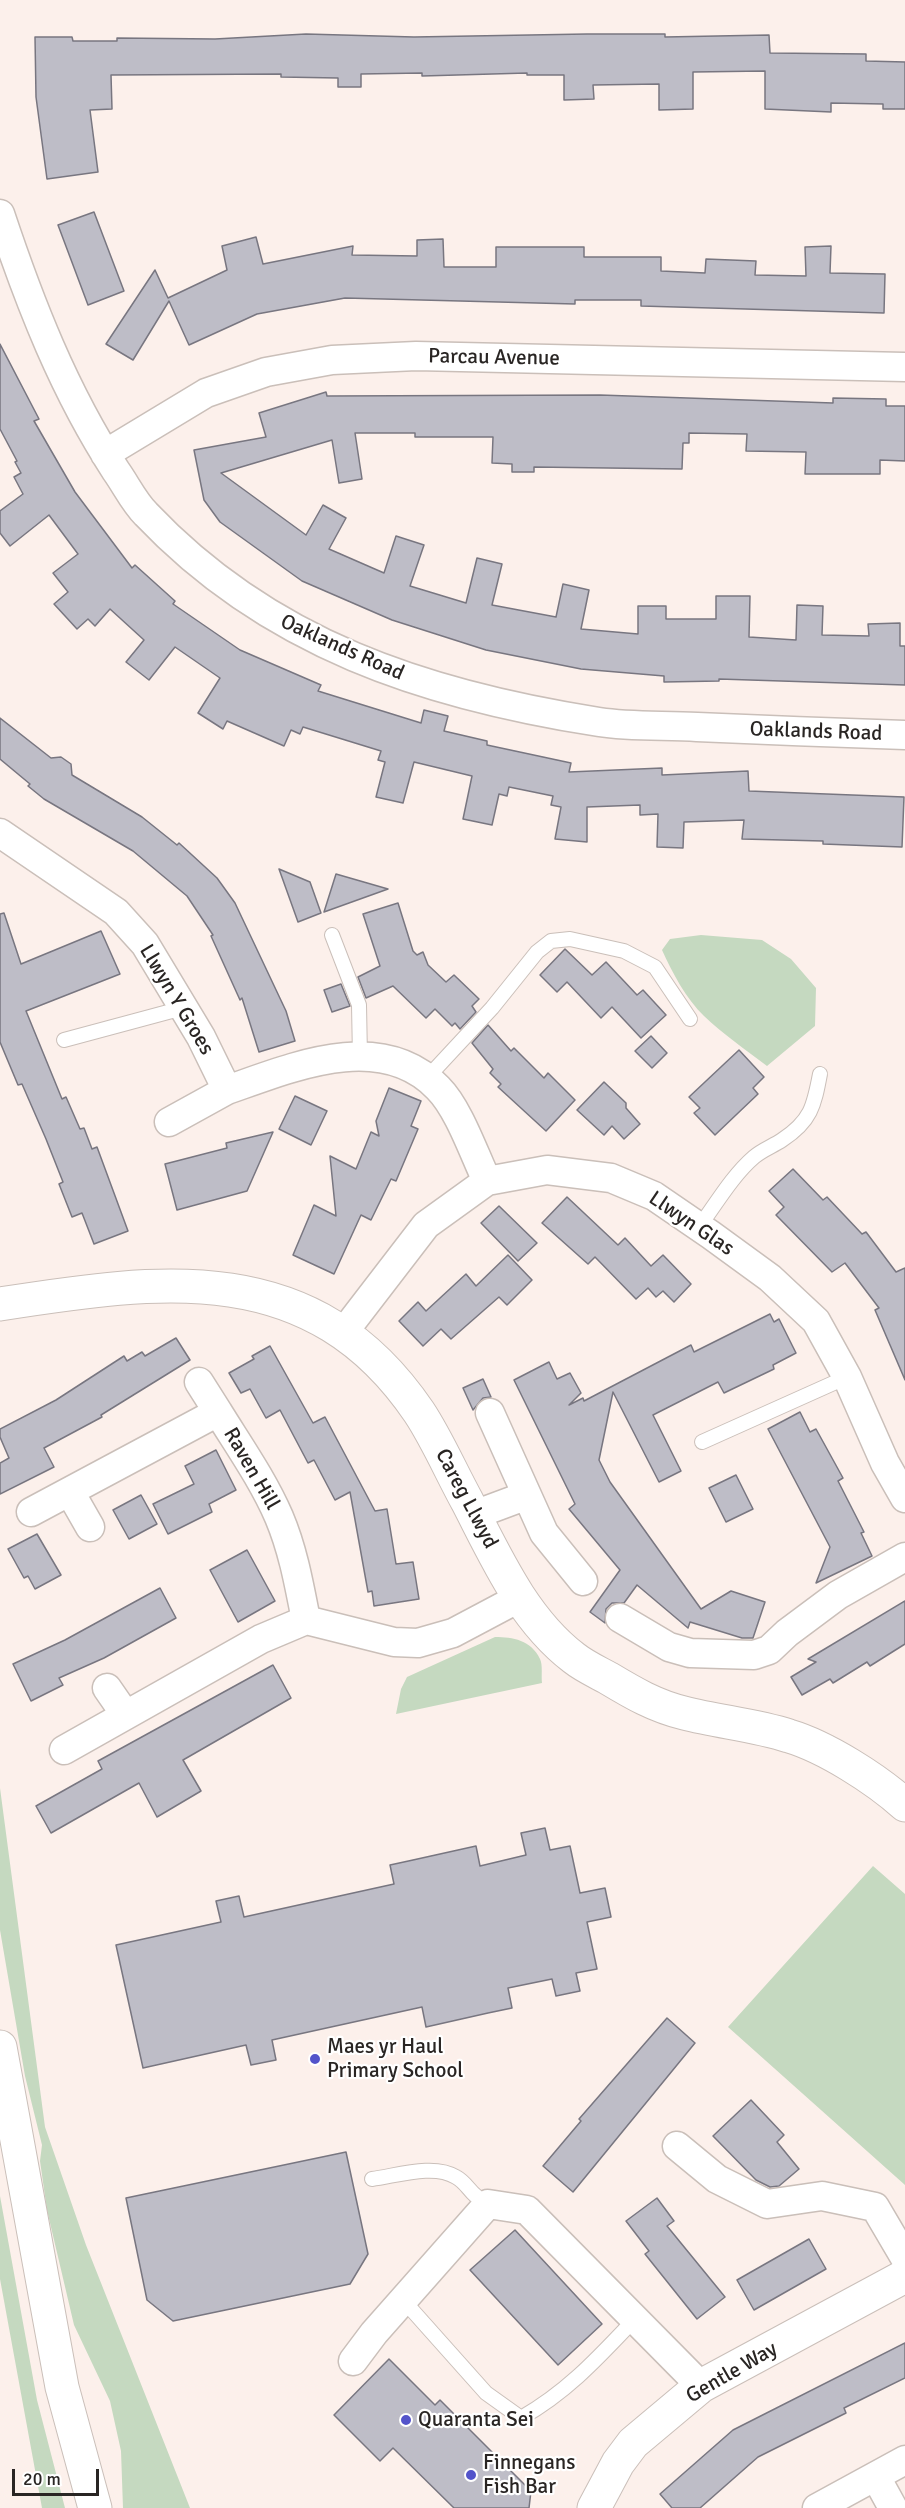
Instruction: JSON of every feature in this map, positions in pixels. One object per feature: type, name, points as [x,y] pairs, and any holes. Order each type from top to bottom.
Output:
[{"type":"street","name":"Oaklands Road","points":[[0,214],[39,325],[64,381],[105,454],[144,512],[232,590],[273,618],[324,645],[393,673],[466,695],[601,722],[905,735]]},
{"type":"street","name":"Parcau Avenue","points":[[105,454],[206,393],[266,372],[332,360],[416,356],[905,367]]},
{"type":"street","name":"Llwyn Y Groes","points":[[0,833],[116,912],[146,944],[227,1090]]},
{"type":"street","points":[[170,1122],[227,1090],[286,1070],[330,1059],[374,1056],[408,1064],[439,1089],[455,1115],[487,1181]]},
{"type":"street","name":"Llwyn Glas","points":[[343,1334],[426,1226],[487,1181],[547,1170],[611,1178],[654,1196],[699,1227],[770,1278],[816,1321],[848,1377],[885,1463],[905,1498]]},
{"type":"street","name":"Careg Llwyd","points":[[0,1304],[132,1287],[186,1284],[230,1289],[285,1302],[343,1334],[390,1375],[420,1413],[519,1598],[546,1634],[575,1659],[644,1701],[684,1713],[746,1724],[809,1743],[871,1779],[905,1805]]},
{"type":"street","points":[[199,1382],[218,1412]]},
{"type":"street","name":"Raven Hill","points":[[31,1512],[218,1412],[262,1482],[279,1517],[296,1566],[306,1620]]},
{"type":"street","points":[[490,1413],[507,1446],[525,1496],[544,1533],[583,1581]]},
{"type":"street","points":[[70,1492],[90,1527]]},
{"type":"street","points":[[474,1515],[525,1496]]},
{"type":"street","points":[[621,1618],[669,1647],[690,1653],[754,1655],[770,1650],[787,1633],[838,1595],[905,1557]]},
{"type":"street","points":[[64,1750],[261,1639],[306,1620],[394,1642],[418,1643],[453,1634],[519,1598]]},
{"type":"street","points":[[107,1688],[125,1714]]},
{"type":"street","points":[[0,2047],[62,2387],[96,2508]]},
{"type":"street","points":[[677,2146],[717,2179],[767,2204],[822,2196],[875,2207],[905,2258]]},
{"type":"street","points":[[352,2361],[488,2204],[527,2210],[701,2386]]},
{"type":"street","name":"Gentle Way","points":[[594,2508],[618,2463],[633,2443],[701,2386],[905,2276]]},
{"type":"street","points":[[817,2508],[905,2460]]},
{"type":"street","points":[[876,2477],[893,2508]]},
{"type":"lane","points":[[332,935],[359,1005],[360,1057]]},
{"type":"lane","points":[[426,1079],[492,1008],[537,952],[552,941],[570,939],[624,951],[655,967],[690,1019]]},
{"type":"lane","points":[[64,1040],[183,1008]]},
{"type":"lane","points":[[699,1227],[754,1156],[784,1139],[807,1119],[814,1103],[820,1074]]},
{"type":"lane","points":[[702,1442],[848,1377]]},
{"type":"lane","points":[[372,2179],[433,2171],[457,2177],[474,2197],[488,2204]]},
{"type":"lane","points":[[404,2301],[486,2392],[521,2418],[552,2400],[589,2368],[634,2320]]},
{"type":"green space","points":[[701,935],[762,940],[791,959],[816,988],[815,1026],[767,1066],[727,1036],[697,1009],[670,967],[662,950],[670,939]]},
{"type":"green space","points":[[495,1637],[515,1639],[532,1648],[541,1661],[542,1683],[396,1714],[401,1689],[407,1677]]},
{"type":"green space","points":[[0,1788],[45,2127],[86,2245],[190,2508],[123,2508],[121,2451],[110,2401],[74,2325],[47,2210],[40,2161],[42,2145],[25,2076],[0,1930]]},
{"type":"green space","points":[[873,1866],[905,1894],[905,2185],[728,2027]]},
{"type":"green space","points":[[0,2196],[37,2400],[65,2508],[42,2508],[0,2279]]},
{"type":"building","points":[[306,34],[414,37],[587,34],[665,34],[665,37],[769,35],[770,53],[866,54],[866,61],[905,62],[905,109],[883,109],[883,104],[831,103],[831,112],[765,109],[765,71],[693,72],[693,109],[659,110],[659,84],[593,85],[594,99],[564,100],[564,75],[527,75],[527,73],[422,76],[422,73],[361,74],[361,87],[338,87],[338,78],[281,77],[281,74],[111,75],[112,109],[90,110],[98,172],[47,179],[36,97],[35,37],[72,37],[73,41],[117,41],[117,38],[215,39]]},
{"type":"building","points":[[94,212],[124,291],[88,305],[58,225]]},
{"type":"building","points":[[256,237],[263,264],[353,246],[352,255],[417,256],[417,240],[443,239],[444,267],[496,267],[496,247],[584,247],[584,257],[661,257],[661,271],[705,273],[706,259],[756,261],[755,275],[806,276],[805,247],[831,246],[830,273],[885,274],[884,313],[641,306],[641,300],[575,300],[575,304],[345,298],[257,314],[189,345],[169,301],[133,360],[106,344],[155,270],[168,298],[227,270],[222,246]]},
{"type":"building","points":[[0,344],[39,419],[34,421],[75,492],[132,568],[135,565],[175,601],[173,604],[240,650],[321,685],[318,691],[421,723],[424,710],[448,716],[444,731],[487,741],[487,745],[571,763],[569,772],[662,768],[662,775],[748,771],[749,791],[904,797],[902,847],[823,844],[823,841],[742,839],[744,820],[684,822],[683,848],[657,847],[658,814],[640,815],[640,805],[587,807],[587,842],[555,839],[561,807],[551,805],[553,796],[509,787],[507,796],[499,794],[492,825],[463,819],[472,776],[414,762],[403,803],[376,797],[385,762],[378,760],[381,751],[303,727],[300,734],[291,730],[284,746],[227,721],[223,729],[198,713],[220,678],[175,647],[149,680],[126,662],[144,640],[110,609],[95,626],[88,619],[77,629],[54,604],[68,592],[53,573],[78,554],[49,515],[10,546],[0,533],[0,511],[23,494],[14,477],[21,473],[15,462],[17,461],[0,429]]},
{"type":"building","points":[[326,392],[327,396],[600,395],[833,403],[833,398],[886,399],[886,406],[905,406],[905,461],[880,460],[880,474],[805,474],[806,452],[746,451],[747,434],[689,433],[689,443],[683,443],[682,469],[534,467],[534,472],[512,472],[512,464],[492,463],[493,437],[415,437],[415,433],[355,433],[362,479],[339,483],[332,440],[221,473],[306,535],[323,505],[346,518],[329,549],[384,573],[396,536],[424,545],[410,586],[466,603],[477,558],[502,564],[492,605],[556,617],[563,584],[589,590],[581,629],[638,634],[638,606],[666,606],[666,619],[716,619],[716,596],[750,596],[749,637],[796,640],[797,605],[823,606],[822,635],[869,636],[868,624],[900,623],[900,646],[905,646],[905,685],[719,679],[719,681],[664,682],[664,676],[581,669],[486,650],[392,620],[302,581],[220,522],[204,500],[194,450],[266,437],[259,413]]},
{"type":"building","points":[[0,718],[51,758],[61,757],[71,764],[72,775],[142,817],[177,845],[179,843],[217,878],[235,903],[286,1011],[295,1041],[259,1052],[242,998],[240,1000],[211,936],[213,935],[187,896],[133,851],[44,799],[28,786],[30,784],[0,759]]},
{"type":"building","points":[[279,869],[310,882],[321,913],[298,922]]},
{"type":"building","points":[[336,874],[388,889],[324,912]]},
{"type":"building","points":[[398,903],[413,951],[417,955],[423,952],[428,965],[446,982],[454,975],[479,999],[472,1006],[476,1012],[460,1029],[455,1023],[452,1026],[435,1009],[426,1018],[393,986],[366,998],[358,977],[380,966],[363,914]]},
{"type":"building","points":[[4,913],[21,964],[101,931],[120,974],[26,1011],[62,1099],[66,1097],[80,1129],[84,1128],[92,1149],[97,1147],[128,1231],[94,1244],[82,1213],[72,1217],[59,1184],[63,1182],[46,1139],[22,1084],[18,1085],[0,1042],[0,914]]},
{"type":"building","points":[[565,949],[592,975],[606,962],[637,995],[643,990],[666,1015],[641,1038],[612,1007],[601,1018],[567,982],[557,992],[540,975]]},
{"type":"building","points":[[341,984],[350,1006],[332,1012],[324,990]]},
{"type":"building","points":[[488,1025],[511,1051],[514,1048],[544,1078],[548,1073],[575,1100],[546,1131],[498,1087],[501,1084],[490,1073],[493,1069],[472,1043]]},
{"type":"building","points":[[651,1036],[667,1053],[652,1068],[635,1051]]},
{"type":"building","points":[[739,1050],[764,1077],[753,1088],[758,1094],[715,1135],[694,1113],[700,1108],[689,1097]]},
{"type":"building","points":[[604,1082],[626,1103],[626,1108],[640,1124],[624,1139],[612,1126],[604,1135],[577,1110]]},
{"type":"building","points":[[389,1088],[421,1101],[411,1126],[418,1129],[396,1181],[391,1179],[371,1220],[361,1215],[334,1274],[293,1255],[314,1205],[336,1216],[330,1156],[356,1169],[371,1132],[379,1136],[376,1121]]},
{"type":"building","points":[[295,1096],[327,1111],[311,1145],[279,1129]]},
{"type":"building","points":[[273,1132],[247,1191],[177,1210],[165,1164],[227,1148],[226,1143]]},
{"type":"building","points":[[793,1169],[823,1200],[827,1197],[862,1234],[866,1232],[896,1272],[905,1268],[905,1380],[875,1310],[879,1308],[845,1263],[832,1272],[776,1215],[784,1207],[769,1191]]},
{"type":"building","points":[[567,1197],[618,1245],[625,1238],[651,1266],[663,1255],[691,1284],[674,1302],[663,1291],[656,1297],[648,1288],[636,1299],[595,1257],[588,1264],[542,1223]]},
{"type":"building","points":[[499,1206],[537,1243],[518,1261],[481,1223]]},
{"type":"building","points":[[508,1255],[532,1280],[507,1305],[499,1297],[451,1339],[441,1329],[423,1346],[399,1321],[418,1302],[426,1311],[466,1274],[476,1286]]},
{"type":"building","points":[[770,1314],[774,1322],[779,1319],[796,1353],[773,1365],[774,1369],[724,1393],[718,1382],[653,1415],[681,1471],[659,1482],[613,1392],[599,1460],[610,1482],[701,1609],[731,1591],[765,1602],[753,1638],[742,1638],[690,1622],[688,1628],[637,1585],[624,1603],[612,1603],[606,1609],[605,1623],[590,1612],[620,1570],[569,1509],[575,1504],[514,1380],[549,1362],[557,1379],[570,1373],[581,1393],[569,1405],[583,1398],[584,1401],[691,1345],[694,1352]]},
{"type":"building","points":[[176,1338],[190,1360],[101,1415],[102,1417],[44,1448],[54,1467],[0,1494],[0,1463],[9,1458],[0,1437],[0,1429],[56,1400],[124,1356],[127,1361],[142,1352],[145,1356]]},
{"type":"building","points":[[270,1346],[313,1423],[325,1417],[375,1511],[387,1509],[396,1564],[413,1562],[419,1599],[374,1606],[372,1591],[368,1592],[350,1492],[335,1500],[314,1460],[308,1463],[280,1410],[266,1418],[250,1389],[241,1393],[229,1373],[254,1359],[252,1356]]},
{"type":"building","points":[[483,1379],[491,1397],[483,1398],[473,1410],[463,1388]]},
{"type":"building","points":[[800,1412],[810,1432],[816,1429],[843,1478],[838,1481],[864,1532],[861,1533],[872,1556],[816,1583],[830,1547],[768,1429]]},
{"type":"building","points":[[216,1450],[236,1490],[209,1504],[212,1512],[168,1534],[153,1504],[194,1484],[185,1466]]},
{"type":"building","points":[[736,1475],[753,1509],[726,1522],[709,1488]]},
{"type":"building","points":[[141,1495],[157,1524],[129,1539],[113,1510]]},
{"type":"building","points":[[37,1534],[61,1575],[35,1589],[28,1576],[24,1578],[8,1549]]},
{"type":"building","points":[[247,1550],[275,1601],[238,1622],[210,1570]]},
{"type":"building","points":[[160,1588],[176,1618],[104,1658],[59,1678],[63,1685],[31,1701],[13,1664],[65,1640]]},
{"type":"building","points":[[905,1601],[905,1644],[870,1666],[867,1662],[833,1683],[830,1679],[802,1695],[791,1677],[816,1662],[808,1659]]},
{"type":"building","points":[[273,1665],[291,1698],[183,1760],[201,1791],[157,1817],[139,1783],[51,1833],[36,1806],[102,1769],[98,1761]]},
{"type":"building","points":[[545,1828],[550,1850],[570,1846],[580,1893],[605,1888],[611,1917],[587,1922],[597,1969],[576,1973],[580,1991],[556,1996],[552,1979],[508,1988],[512,2008],[426,2027],[422,2007],[272,2040],[276,2060],[251,2065],[246,2045],[143,2068],[116,1945],[221,1922],[216,1901],[239,1896],[244,1917],[394,1884],[390,1865],[476,1846],[480,1866],[526,1855],[521,1833]]},
{"type":"building","points":[[667,2018],[695,2043],[573,2192],[543,2166],[581,2121],[579,2119]]},
{"type":"building","points":[[751,2100],[784,2135],[777,2142],[799,2169],[779,2186],[770,2187],[756,2180],[713,2136]]},
{"type":"building","points":[[346,2152],[368,2254],[350,2284],[173,2321],[147,2300],[126,2198]]},
{"type":"building","points":[[657,2198],[674,2221],[667,2226],[725,2297],[697,2319],[645,2254],[649,2251],[626,2221]]},
{"type":"building","points":[[515,2230],[602,2324],[558,2365],[470,2270]]},
{"type":"building","points":[[809,2239],[826,2269],[754,2310],[737,2280]]},
{"type":"building","points":[[905,2343],[905,2378],[844,2408],[846,2413],[758,2457],[700,2508],[672,2508],[660,2494],[733,2430]]},
{"type":"building","points":[[389,2359],[435,2405],[440,2400],[531,2491],[529,2508],[454,2508],[393,2448],[380,2461],[334,2415]]},
{"type":"place","name":"Maes yr Haul Primary School","points":[[315,2059]]},
{"type":"place","name":"Quaranta Sei","points":[[406,2420]]},
{"type":"place","name":"Finnegans Fish Bar","points":[[471,2475]]}]
